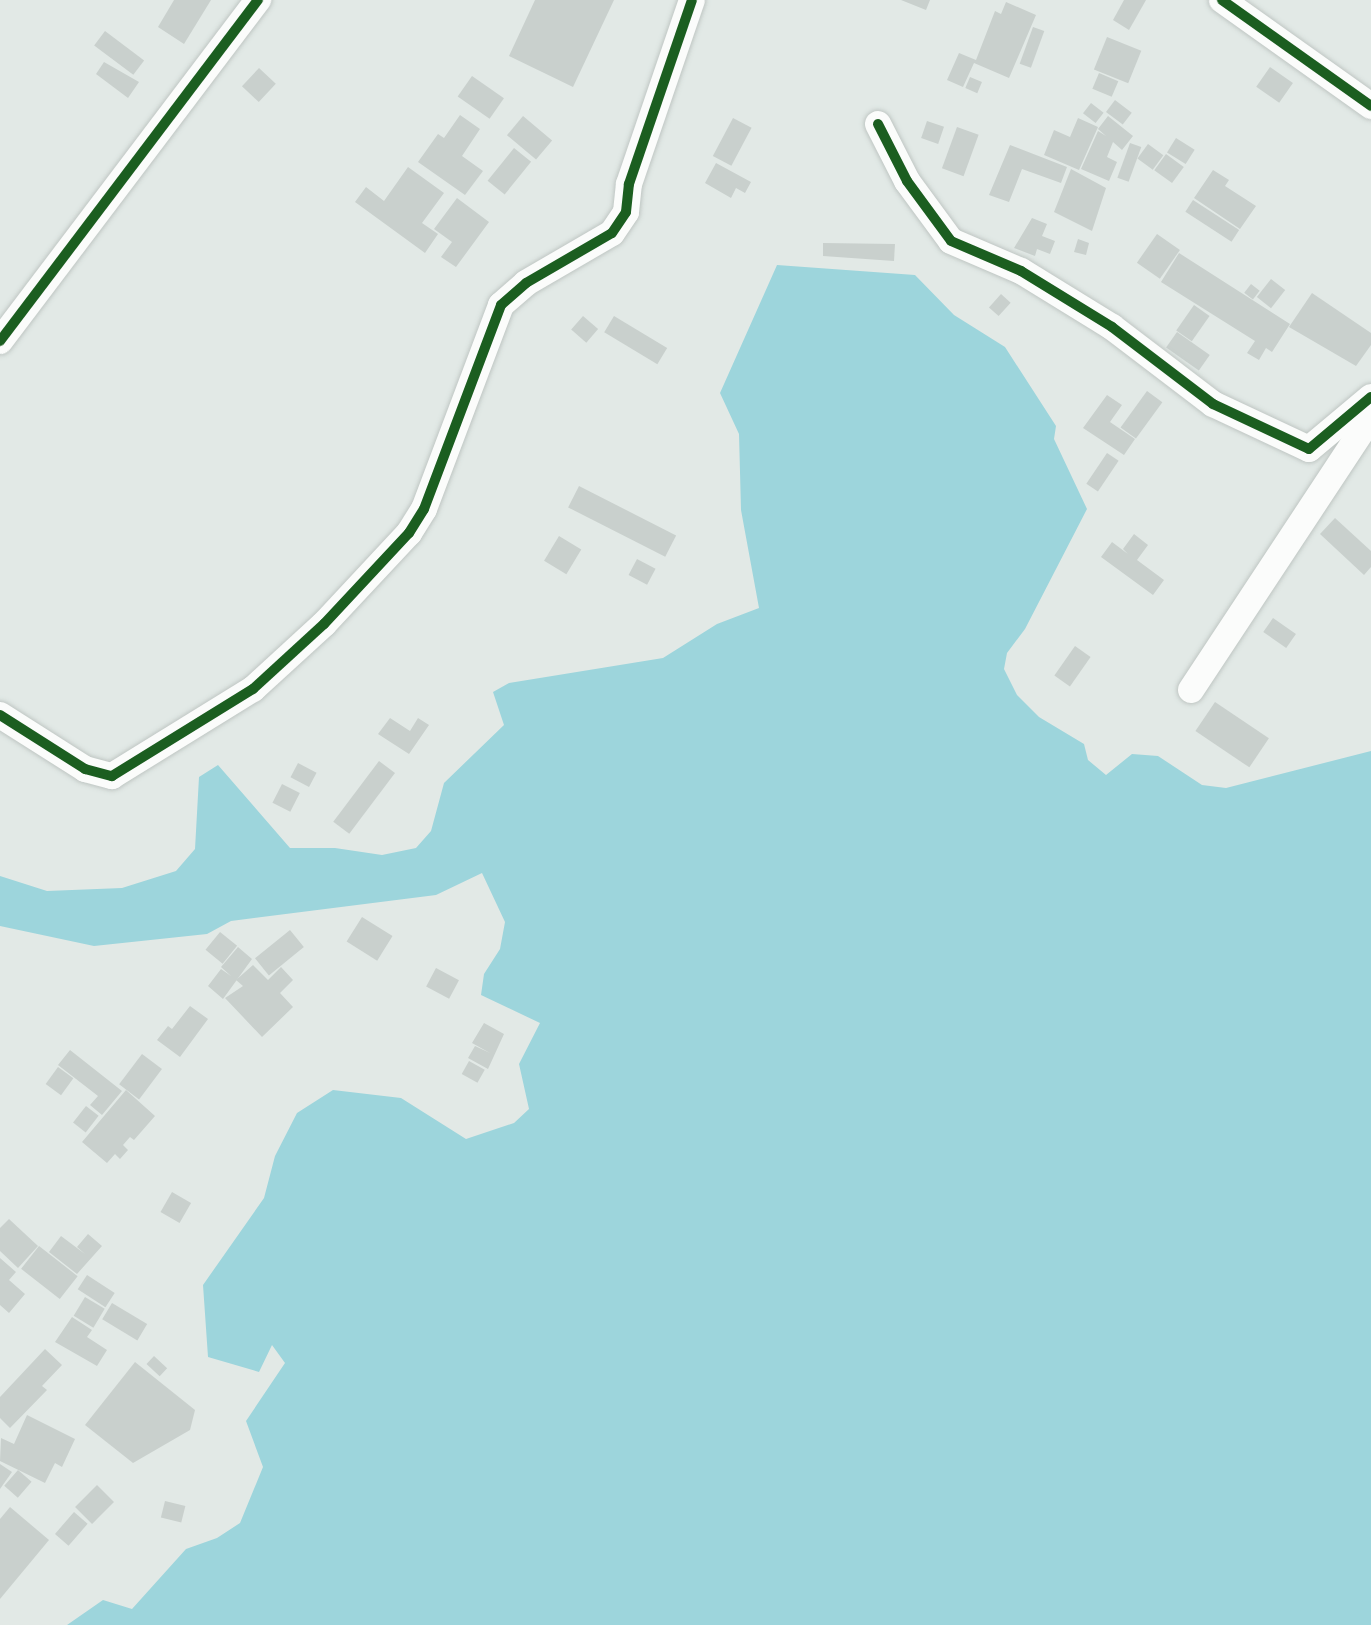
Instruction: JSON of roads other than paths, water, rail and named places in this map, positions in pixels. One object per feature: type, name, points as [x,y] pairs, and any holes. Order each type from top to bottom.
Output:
[{"type":"street","points":[[0,341],[258,0]]},
{"type":"street","points":[[0,715],[85,769],[112,776],[253,689],[324,624],[409,533],[424,509],[501,305],[526,283],[612,233],[626,212],[629,184],[691,0]]},
{"type":"street","points":[[1222,0],[1371,106]]},
{"type":"street","points":[[878,124],[906,181],[951,241],[1021,271],[1112,327],[1213,404],[1309,449],[1371,397]]},
{"type":"street","points":[[1191,690],[1371,417]]},
{"type":"water","points":[[777,265],[915,275],[954,315],[1005,347],[1056,426],[1054,439],[1087,509],[1025,629],[1007,653],[1004,669],[1017,695],[1039,717],[1084,744],[1088,760],[1106,775],[1132,754],[1158,756],[1202,785],[1226,788],[1371,751],[1371,1625],[67,1625],[103,1600],[132,1609],[186,1549],[217,1538],[240,1523],[263,1467],[246,1421],[285,1363],[272,1345],[259,1372],[208,1357],[203,1285],[264,1198],[275,1156],[297,1113],[333,1090],[401,1098],[466,1139],[514,1123],[529,1109],[519,1064],[540,1023],[481,995],[484,974],[500,949],[505,922],[482,873],[436,895],[231,921],[207,934],[94,946],[0,926],[0,876],[47,891],[122,888],[176,871],[195,849],[199,777],[218,765],[290,848],[335,848],[382,855],[416,848],[431,831],[444,783],[504,725],[493,692],[509,683],[663,658],[717,624],[759,608],[741,510],[739,434],[720,393]]}]
